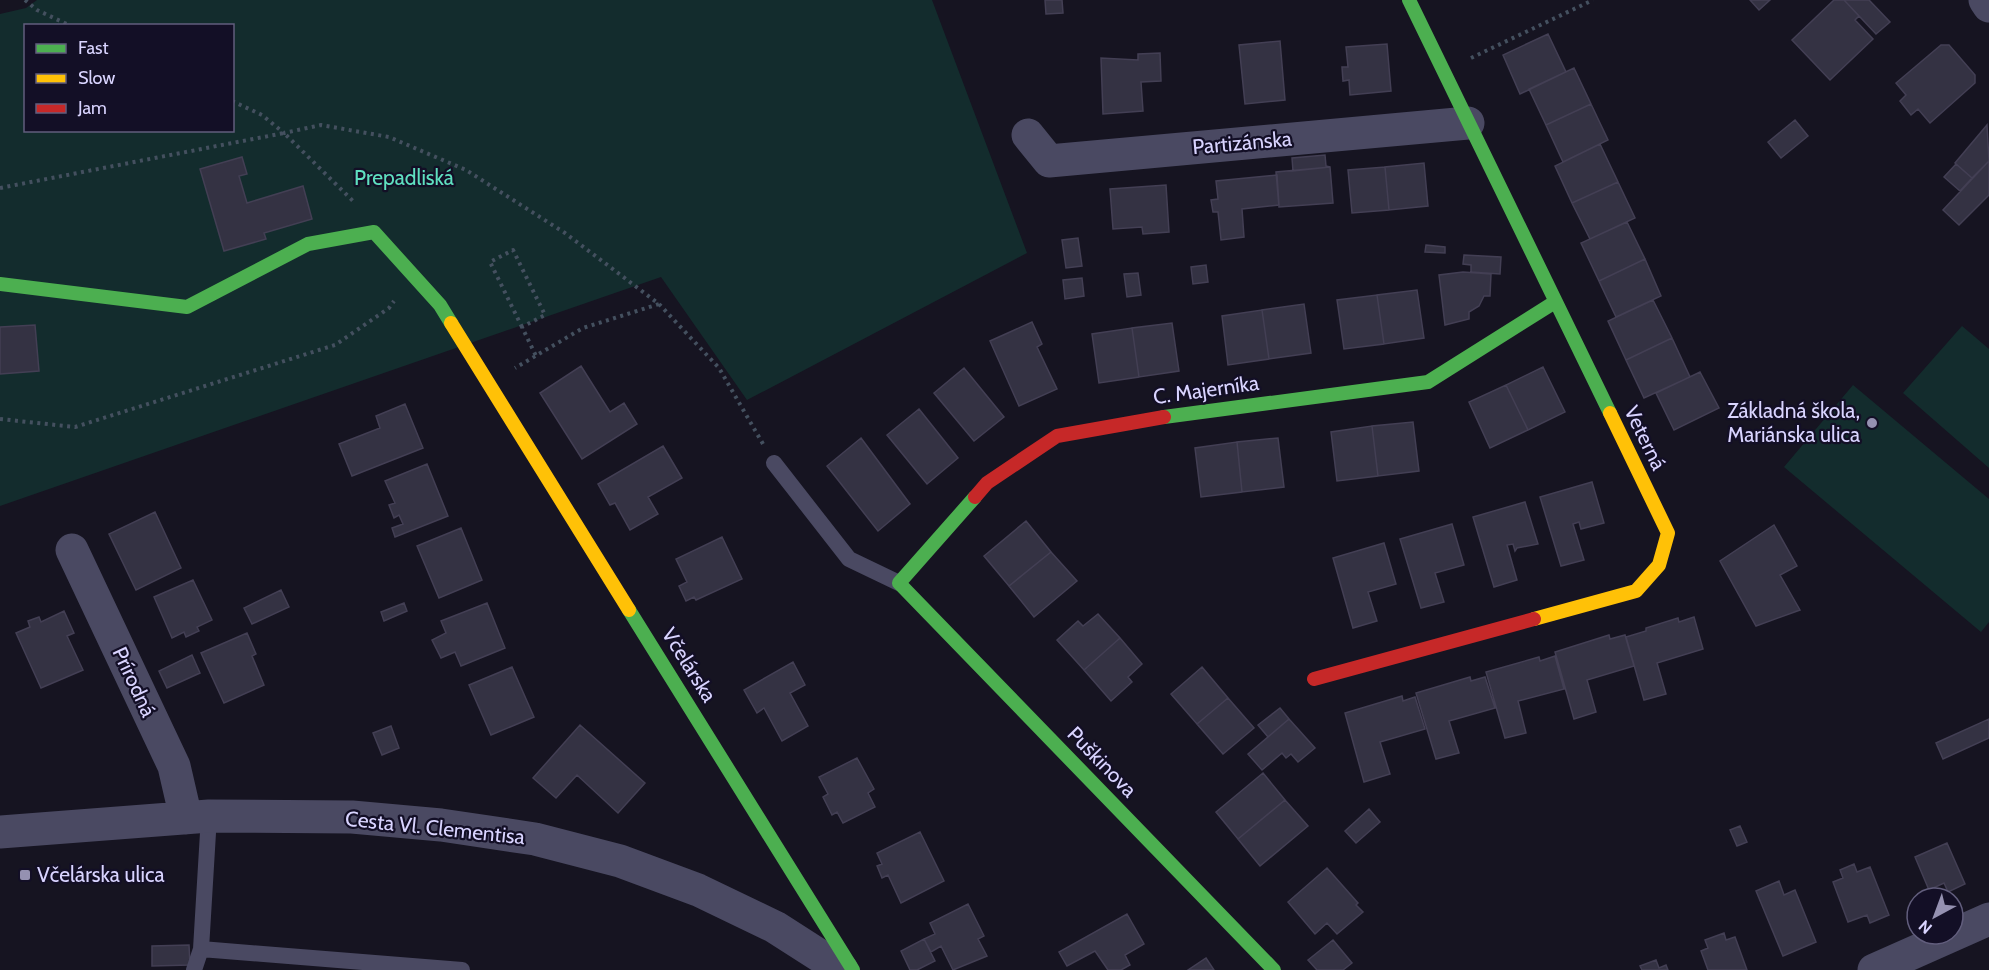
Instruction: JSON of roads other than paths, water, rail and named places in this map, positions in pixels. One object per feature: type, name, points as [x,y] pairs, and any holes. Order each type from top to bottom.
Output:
[{"type":"street","name":"Veterná","points":[[1314,679],[1636,591],[1659,565],[1668,533],[1409,0]]},
{"type":"street","points":[[1985,0],[1989,6]]},
{"type":"street","name":"Partizánska","points":[[1028,135],[1049,161],[1468,123]]},
{"type":"street","name":"Včelárska","points":[[0,284],[187,307],[308,244],[374,232],[440,305],[853,970]]},
{"type":"street","name":"C. Majerníka","points":[[899,582],[987,483],[1057,436],[1195,411],[1428,382],[1555,302]]},
{"type":"street","name":"Prírodná","points":[[72,550],[198,817]]},
{"type":"street","name":"Puškinova","points":[[899,582],[1274,970]]},
{"type":"street","name":"Cesta Vl. Clementisa","points":[[0,832],[198,817],[352,817],[441,825],[535,839],[620,861],[698,890],[775,927],[842,970]]},
{"type":"street","points":[[1874,970],[1989,919]]},
{"type":"lane","points":[[774,463],[849,559],[899,582]]},
{"type":"lane","points":[[194,970],[201,949],[198,817]]},
{"type":"lane","points":[[201,949],[286,963],[462,970]]},
{"type":"place","name":"Základná škola, Mariánska ulica","points":[[1872,423]]},
{"type":"place","name":"Včelárska ulica","points":[[25,875]]},
{"type":"park label","name":"Prepadliská","points":[[404,178]]}]
